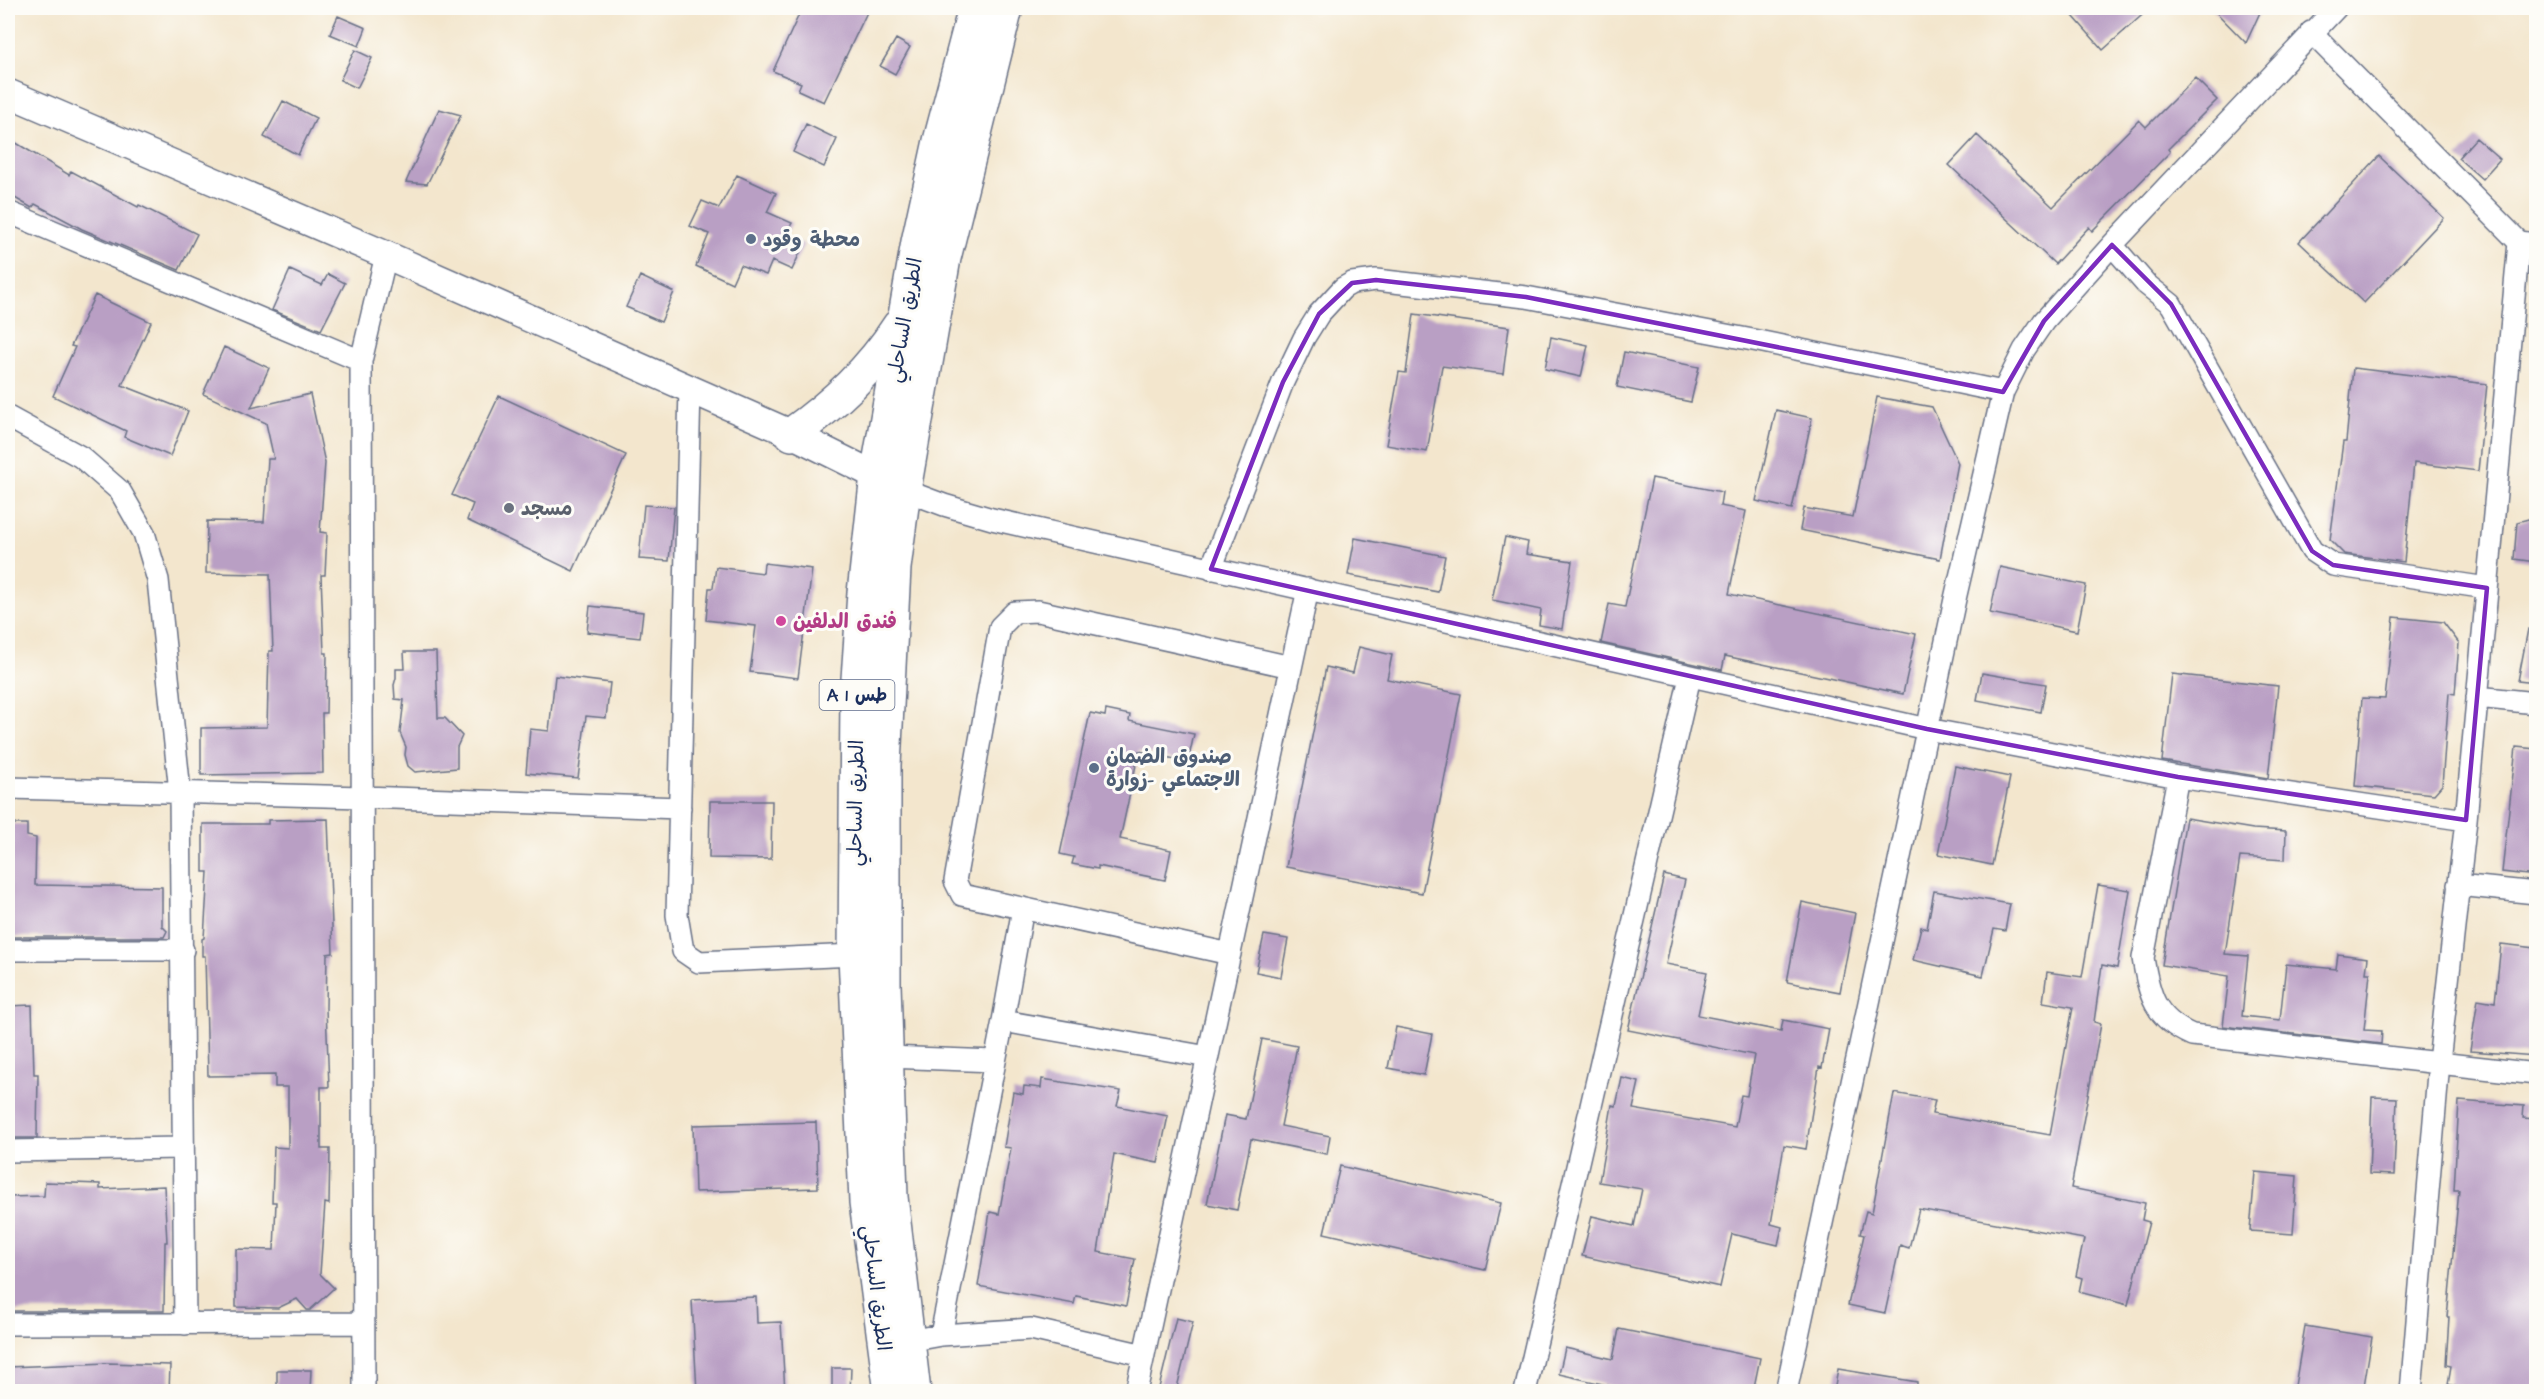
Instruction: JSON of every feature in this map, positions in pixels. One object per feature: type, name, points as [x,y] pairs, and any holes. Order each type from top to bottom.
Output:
[{"type":"highway","name":"الطريق الساحلي","points":[[914,1392],[891,1197],[887,1057],[883,889],[884,765],[894,568],[891,483],[905,317],[918,242],[940,141],[975,8]]},
{"type":"highway","name":"الطريق الساحلي","points":[[891,1392],[866,1202],[855,955],[857,693],[864,593],[1006,8]]},
{"type":"highway","points":[[792,434],[826,410],[856,383],[882,352],[905,317]]},
{"type":"street","points":[[1786,1392],[1927,729],[2003,392],[2024,350],[2044,321],[2112,245],[2336,8]]},
{"type":"street","points":[[2311,32],[2528,243],[2487,588],[2466,820],[2439,1062],[2411,1392]]},
{"type":"street","points":[[8,93],[386,255],[792,434],[891,483],[944,505],[992,519],[1927,729],[2178,777],[2466,820]]},
{"type":"street","points":[[8,212],[361,360]]},
{"type":"street","points":[[2112,245],[2146,284],[2171,304],[2312,551],[2333,565],[2487,588]]},
{"type":"street","points":[[364,1392],[361,360],[386,255]]},
{"type":"street","points":[[1211,568],[1283,382],[1319,315],[1332,298],[1352,283],[1376,280],[1526,297],[1758,341],[2003,392]]},
{"type":"street","points":[[690,389],[677,915],[683,951],[699,962],[855,955]]},
{"type":"street","points":[[8,417],[81,457],[120,491],[144,533],[158,580],[180,792],[183,950],[181,1148],[184,1324]]},
{"type":"street","points":[[1136,1392],[1308,589]]},
{"type":"street","points":[[1230,954],[962,895],[955,881],[1000,627],[1015,612],[1038,611],[1291,667]]},
{"type":"street","points":[[1525,1392],[1690,677]]},
{"type":"street","points":[[2477,697],[2536,703]]},
{"type":"street","points":[[2178,777],[2143,958],[2148,987],[2158,1011],[2175,1028],[2192,1035],[2536,1074]]},
{"type":"street","points":[[8,788],[680,808]]},
{"type":"street","points":[[2458,885],[2536,893]]},
{"type":"street","points":[[941,1335],[1023,908]]},
{"type":"street","points":[[8,950],[183,950]]},
{"type":"street","points":[[1003,1021],[1208,1057]]},
{"type":"street","points":[[887,1057],[995,1061]]},
{"type":"street","points":[[8,1151],[181,1148]]},
{"type":"street","points":[[8,1324],[364,1323]]},
{"type":"street","points":[[908,1341],[941,1335],[1031,1329],[1144,1355]]},
{"type":"highlighted area","points":[[2112,245],[2171,304],[2312,551],[2333,565],[2487,588],[2466,820],[2178,777],[1927,729],[1211,569],[1283,382],[1319,314],[1352,283],[1376,280],[1526,297],[2003,392],[2044,321]]},
{"type":"building","points":[[802,8],[869,8],[824,102],[798,90],[801,83],[773,71]]},
{"type":"building","points":[[2066,8],[2150,8],[2103,50]]},
{"type":"building","points":[[2212,8],[2262,8],[2246,43]]},
{"type":"building","points":[[338,16],[366,28],[359,46],[330,34]]},
{"type":"building","points":[[896,39],[910,47],[895,74],[880,66]]},
{"type":"building","points":[[355,50],[372,58],[357,88],[340,80]]},
{"type":"building","points":[[2195,78],[2217,100],[2168,149],[2170,152],[2092,231],[2089,227],[2055,264],[1949,165],[1977,135],[2053,207],[2139,120],[2146,127]]},
{"type":"building","points":[[283,101],[316,118],[298,155],[264,137]]},
{"type":"building","points":[[439,109],[461,115],[427,184],[406,182]]},
{"type":"building","points":[[806,124],[837,139],[824,167],[793,152]]},
{"type":"building","points":[[8,138],[69,175],[71,171],[138,207],[139,205],[197,234],[179,270],[82,229],[35,204],[32,208],[8,194]]},
{"type":"building","points":[[2476,138],[2500,159],[2482,179],[2458,158]]},
{"type":"building","points":[[2379,156],[2444,218],[2364,303],[2299,242]]},
{"type":"building","points":[[737,175],[776,193],[767,212],[792,223],[784,237],[804,244],[792,270],[772,261],[766,275],[740,265],[732,283],[696,266],[709,234],[690,226],[702,201],[719,208]]},
{"type":"building","points":[[290,270],[322,285],[328,274],[345,283],[321,330],[272,310]]},
{"type":"building","points":[[640,276],[674,292],[661,322],[626,307]]},
{"type":"building","points":[[95,295],[151,322],[122,385],[188,411],[170,456],[124,437],[126,431],[53,396],[75,347],[71,346]]},
{"type":"building","points":[[1414,314],[1509,327],[1503,374],[1442,366],[1427,452],[1386,445],[1399,372],[1406,373]]},
{"type":"building","points":[[1551,337],[1588,345],[1581,377],[1545,369]]},
{"type":"building","points":[[224,347],[269,368],[251,408],[310,394],[325,463],[320,532],[327,533],[325,575],[321,575],[324,653],[327,653],[326,713],[322,713],[323,773],[201,775],[201,728],[267,727],[269,651],[273,651],[270,574],[206,573],[207,521],[264,522],[268,459],[274,459],[266,423],[203,394]]},
{"type":"building","points":[[1624,352],[1699,367],[1691,402],[1617,387]]},
{"type":"building","points":[[2353,368],[2487,384],[2478,471],[2414,463],[2404,562],[2344,554],[2330,540],[2343,442],[2346,442]]},
{"type":"building","points":[[499,396],[626,455],[573,571],[467,520],[473,504],[452,495]]},
{"type":"building","points":[[1877,397],[1932,407],[1958,463],[1940,559],[1800,530],[1804,508],[1853,517]]},
{"type":"building","points":[[1776,410],[1812,418],[1792,509],[1756,501]]},
{"type":"building","points":[[1652,478],[1722,492],[1720,506],[1746,511],[1729,594],[1916,634],[1903,694],[1725,656],[1722,670],[1601,643],[1609,604],[1625,607]]},
{"type":"building","points":[[644,505],[674,507],[669,561],[639,559]]},
{"type":"building","points":[[2536,517],[2536,562],[2514,559],[2517,522]]},
{"type":"building","points":[[1505,537],[1528,542],[1526,554],[1572,561],[1562,629],[1539,625],[1541,610],[1492,600]]},
{"type":"building","points":[[1355,538],[1445,556],[1438,592],[1348,575]]},
{"type":"building","name":"فندق الدلفين","points":[[764,563],[812,569],[798,678],[750,672],[756,626],[706,620],[709,588],[713,588],[716,567],[763,573]]},
{"type":"building","points":[[2000,567],[2086,585],[2077,631],[1990,613]]},
{"type":"building","points":[[590,606],[643,612],[640,638],[587,632]]},
{"type":"building","points":[[2394,617],[2443,622],[2459,643],[2455,694],[2449,693],[2442,785],[2434,794],[2355,786],[2362,698],[2385,699]]},
{"type":"building","points":[[2528,629],[2536,630],[2536,683],[2518,681]]},
{"type":"building","points":[[1359,647],[1392,655],[1387,679],[1461,694],[1422,893],[1286,867],[1326,667],[1353,673]]},
{"type":"building","points":[[404,652],[436,652],[438,718],[445,718],[462,736],[457,747],[457,768],[415,772],[408,766],[405,755],[406,747],[400,733],[404,700],[395,699],[394,685],[396,669],[405,669]]},
{"type":"building","points":[[1982,673],[2046,684],[2041,712],[1977,700]]},
{"type":"building","points":[[2172,674],[2278,686],[2268,778],[2162,761]]},
{"type":"building","points":[[555,676],[610,683],[606,718],[586,716],[578,778],[526,773],[530,729],[549,731]]},
{"type":"building","points":[[1106,710],[1130,715],[1129,721],[1194,734],[1188,762],[1139,751],[1120,839],[1171,850],[1165,880],[1098,866],[1098,869],[1072,864],[1074,857],[1060,854],[1090,713],[1105,716]]},
{"type":"building","points":[[2516,747],[2536,749],[2536,876],[2502,872]]},
{"type":"building","points":[[1955,766],[2010,777],[1992,865],[1938,854]]},
{"type":"building","points":[[710,801],[772,801],[771,859],[709,858]]},
{"type":"building","points":[[2186,818],[2253,829],[2286,831],[2285,860],[2240,857],[2225,954],[2248,956],[2242,1016],[2280,1020],[2286,964],[2336,969],[2338,954],[2368,958],[2366,973],[2370,973],[2364,1030],[2382,1031],[2381,1044],[2223,1026],[2229,976],[2162,965]]},
{"type":"building","points":[[328,819],[333,953],[327,954],[326,1008],[329,1087],[321,1087],[321,1149],[330,1149],[329,1204],[325,1203],[320,1274],[334,1288],[310,1310],[307,1310],[297,1299],[278,1308],[236,1307],[236,1249],[274,1250],[276,1202],[272,1202],[274,1147],[288,1148],[288,1087],[275,1087],[275,1075],[208,1076],[205,956],[202,956],[202,939],[204,938],[208,872],[203,872],[203,824],[268,824],[268,820]]},
{"type":"building","points":[[8,824],[27,824],[27,836],[36,838],[35,885],[162,887],[162,926],[167,931],[164,937],[8,937]]},
{"type":"building","points":[[1664,875],[1685,880],[1666,964],[1707,972],[1698,1015],[1781,1031],[1783,1020],[1829,1029],[1822,1068],[1819,1067],[1806,1149],[1784,1145],[1771,1224],[1782,1227],[1778,1245],[1732,1234],[1720,1287],[1582,1256],[1592,1216],[1634,1226],[1642,1189],[1599,1182],[1612,1105],[1616,1106],[1622,1078],[1639,1082],[1633,1109],[1735,1127],[1741,1095],[1747,1096],[1754,1055],[1628,1030]]},
{"type":"building","points":[[2098,885],[2130,890],[2117,968],[2102,965],[2094,1022],[2101,1024],[2071,1188],[2145,1203],[2142,1220],[2149,1222],[2128,1305],[2079,1292],[2082,1278],[2076,1276],[2084,1239],[1919,1209],[1909,1248],[1900,1245],[1885,1313],[1848,1305],[1864,1235],[1860,1234],[1866,1211],[1872,1213],[1894,1093],[1935,1100],[1932,1114],[2050,1135],[2073,1007],[2043,1002],[2047,972],[2082,977]]},
{"type":"building","points":[[1934,891],[2010,904],[2005,931],[1994,929],[1983,976],[1913,960],[1921,927],[1927,929]]},
{"type":"building","points":[[1802,902],[1855,913],[1840,992],[1787,982]]},
{"type":"building","points":[[1264,935],[1288,939],[1281,977],[1256,972]]},
{"type":"building","points":[[2501,944],[2536,948],[2534,1014],[2536,1014],[2536,1056],[2470,1051],[2478,999],[2495,1002]]},
{"type":"building","points":[[32,1005],[34,1074],[38,1074],[37,1138],[8,1138],[8,1006]]},
{"type":"building","points":[[1396,1027],[1432,1034],[1424,1075],[1388,1068]]},
{"type":"building","points":[[1262,1039],[1297,1046],[1281,1126],[1330,1136],[1327,1154],[1251,1139],[1237,1210],[1207,1204],[1225,1115],[1246,1119]]},
{"type":"building","points":[[1042,1079],[1121,1091],[1117,1106],[1168,1116],[1158,1163],[1114,1154],[1098,1252],[1135,1259],[1126,1306],[1076,1296],[1074,1304],[978,1286],[990,1212],[999,1214],[1011,1148],[1004,1147],[1013,1092],[1023,1094],[1024,1086],[1041,1088]]},
{"type":"building","points":[[2372,1097],[2397,1098],[2394,1175],[2369,1174]]},
{"type":"building","points":[[2459,1101],[2524,1106],[2523,1118],[2536,1119],[2536,1392],[2457,1392],[2457,1387],[2448,1384],[2451,1366],[2446,1365],[2449,1317],[2447,1317],[2459,1190],[2454,1190]]},
{"type":"building","points":[[816,1122],[818,1188],[695,1192],[693,1125]]},
{"type":"building","points":[[1340,1166],[1501,1203],[1485,1270],[1324,1233]]},
{"type":"building","points":[[2255,1172],[2297,1176],[2293,1234],[2250,1231]]},
{"type":"building","points":[[45,1182],[100,1184],[100,1189],[164,1186],[167,1242],[165,1242],[164,1311],[8,1311],[8,1197],[44,1196]]},
{"type":"building","points":[[756,1297],[757,1323],[781,1322],[785,1392],[697,1392],[692,1300]]},
{"type":"building","points":[[1176,1318],[1193,1322],[1176,1392],[1158,1392]]},
{"type":"building","points":[[2305,1326],[2372,1337],[2363,1392],[2294,1392]]},
{"type":"building","points":[[1619,1329],[1760,1358],[1753,1392],[1637,1392],[1559,1374],[1565,1348],[1613,1359]]},
{"type":"building","points":[[108,1363],[170,1365],[169,1392],[8,1392],[8,1367]]},
{"type":"building","points":[[832,1368],[851,1368],[850,1392],[832,1392]]},
{"type":"building","points":[[1838,1369],[1917,1382],[1917,1392],[1834,1392]]},
{"type":"building","points":[[277,1370],[311,1370],[310,1392],[277,1392]]},
{"type":"place","name":"محطة وقود","points":[[751,239]]},
{"type":"place","name":"مسجد","points":[[509,508]]},
{"type":"place","name":"فندق الدلفين","points":[[781,621]]},
{"type":"place","name":"صندوق الضمان الاجتماعي -زوارة","points":[[1094,768]]}]
